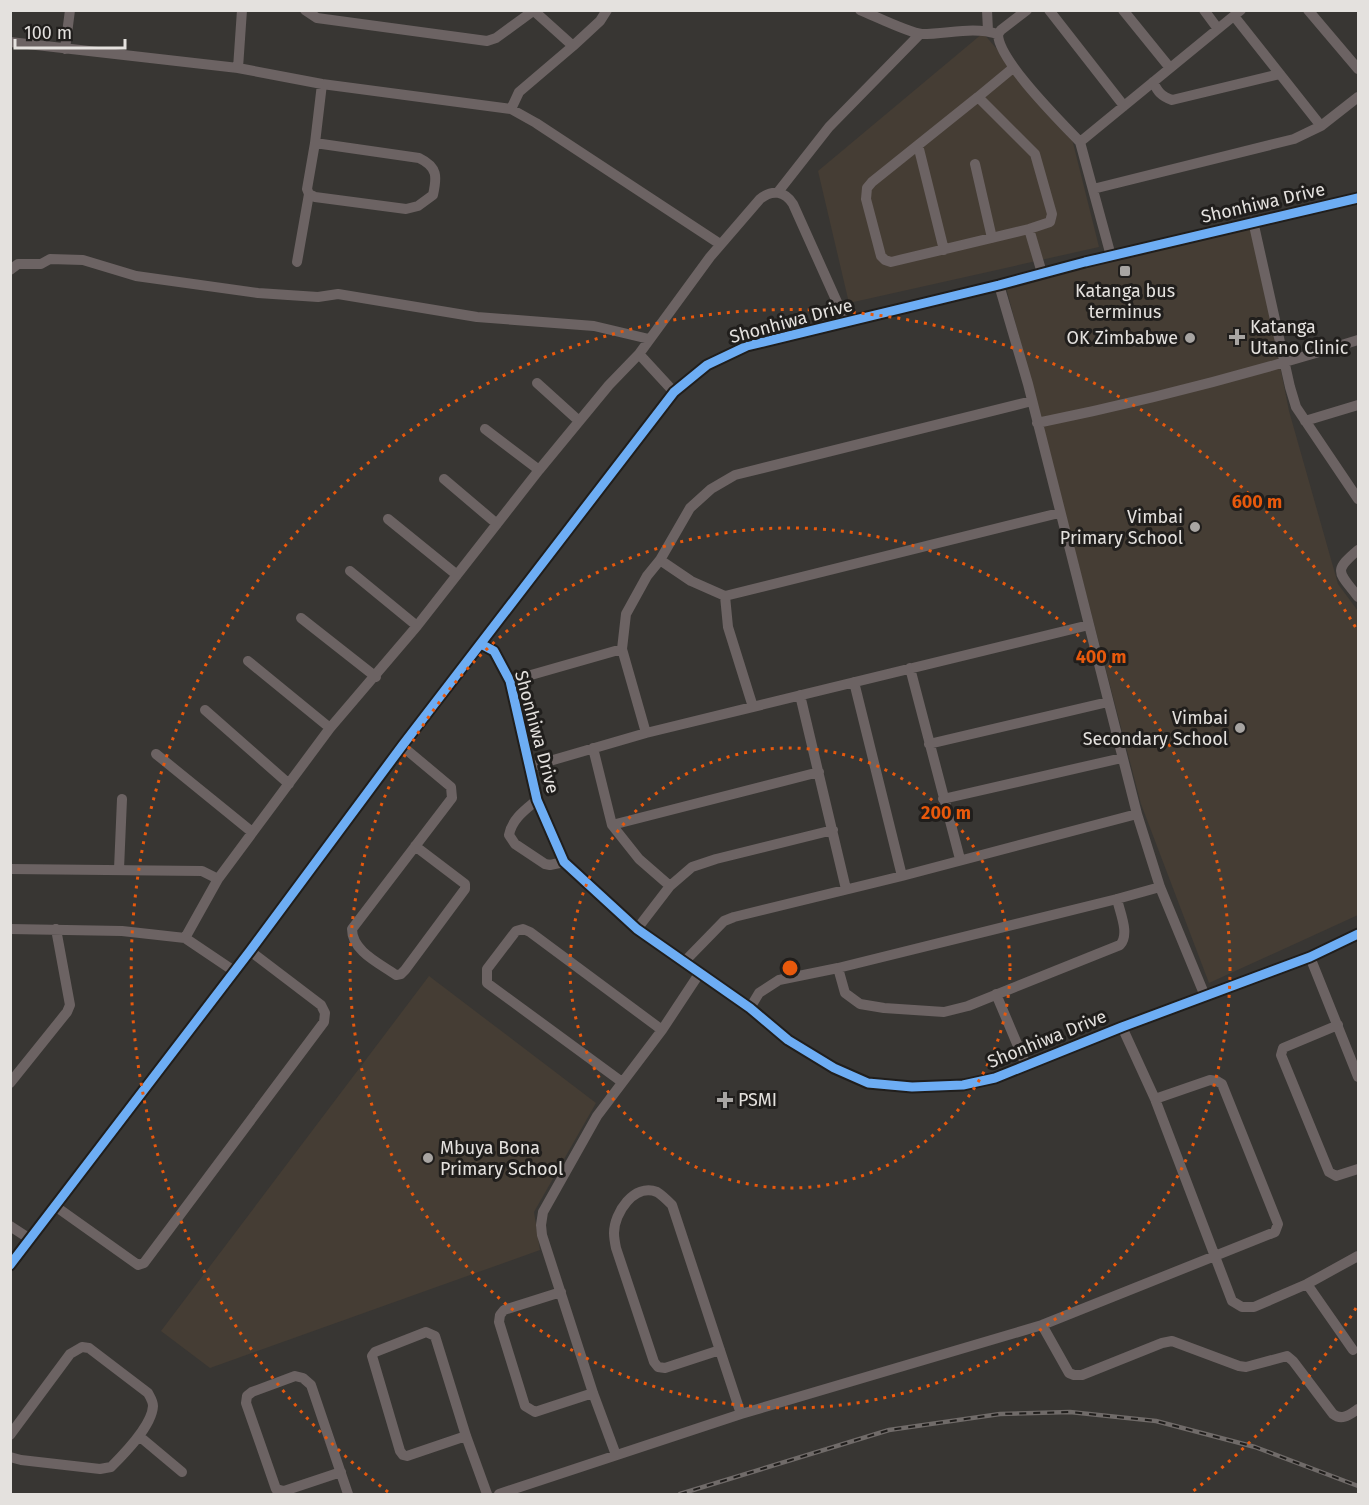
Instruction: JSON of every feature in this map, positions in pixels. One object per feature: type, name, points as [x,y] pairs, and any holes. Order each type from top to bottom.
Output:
[{"type":"street","points":[[65,49],[69,10]]},
{"type":"street","points":[[238,68],[242,10]]},
{"type":"street","points":[[305,10],[316,18],[487,41],[496,38],[533,11],[573,46]]},
{"type":"street","points":[[511,109],[519,92],[600,21],[607,10]]},
{"type":"street","points":[[860,10],[920,34],[964,30],[993,33],[1001,30],[1027,10]]},
{"type":"street","points":[[987,10],[993,33],[1013,68],[1080,142],[1111,256]]},
{"type":"street","points":[[1048,10],[1124,106]]},
{"type":"street","points":[[1123,10],[1170,69]]},
{"type":"street","points":[[1204,10],[1218,28]]},
{"type":"street","points":[[1308,10],[1359,69]]},
{"type":"street","points":[[1080,142],[1238,13],[1280,74],[1321,126]]},
{"type":"street","points":[[778,192],[829,127],[920,34]]},
{"type":"street","points":[[10,42],[238,68],[322,84],[511,109],[536,123],[720,244]]},
{"type":"street","points":[[978,97],[1035,154],[1052,219],[1050,222],[1029,229],[891,262],[885,261],[881,256],[866,199],[869,185],[1013,68]]},
{"type":"street","points":[[1153,82],[1163,97],[1172,100],[1280,74]]},
{"type":"street","points":[[297,262],[309,194],[307,189],[322,84]]},
{"type":"street","points":[[1093,189],[1294,139],[1321,126],[1359,97]]},
{"type":"street","points":[[309,194],[315,197],[406,209],[418,206],[433,195],[436,180],[429,163],[419,158],[315,143]]},
{"type":"street","points":[[918,145],[944,250]]},
{"type":"street","points":[[975,164],[992,238]]},
{"type":"street","points":[[185,938],[218,879],[330,728],[376,677],[579,421],[639,354],[720,244],[766,194],[778,192],[790,198],[794,204],[846,322]]},
{"type":"street","name":"Shonhiwa Drive","points":[[1359,198],[1253,221],[747,346],[707,365],[674,392],[481,644],[494,651],[510,681],[537,800],[564,862],[637,929],[750,1008],[788,1040],[834,1068],[868,1083],[912,1087],[963,1085],[995,1078],[1122,1027],[1310,957],[1359,934]]},
{"type":"street","points":[[1253,221],[1296,406],[1359,499]]},
{"type":"street","points":[[1029,229],[1042,273]]},
{"type":"street","points":[[10,270],[18,264],[41,264],[50,259],[82,260],[136,276],[247,292],[318,297],[338,294],[477,317],[594,326],[649,339]]},
{"type":"street","points":[[999,285],[1032,401],[1137,814],[1160,887],[1205,996]]},
{"type":"street","points":[[1037,423],[1087,413],[1286,363],[1359,340]]},
{"type":"street","points":[[639,354],[674,392]]},
{"type":"street","points":[[537,383],[579,421]]},
{"type":"street","points":[[646,733],[622,649],[626,614],[690,508],[711,489],[735,475],[1032,401]]},
{"type":"street","points":[[1305,421],[1359,405]]},
{"type":"street","points":[[485,429],[539,470]]},
{"type":"street","points":[[444,479],[497,525]]},
{"type":"street","points":[[660,560],[691,581],[724,596],[1059,513]]},
{"type":"street","points":[[388,519],[457,575]]},
{"type":"street","points":[[1359,550],[1340,568],[1341,574],[1359,597]]},
{"type":"street","points":[[350,571],[417,626]]},
{"type":"street","points":[[724,596],[728,627],[753,707]]},
{"type":"street","points":[[301,618],[376,677]]},
{"type":"street","points":[[529,767],[646,733],[1089,625]]},
{"type":"street","points":[[10,1265],[481,644]]},
{"type":"street","points":[[510,681],[622,649]]},
{"type":"street","points":[[248,661],[330,728]]},
{"type":"street","points":[[910,668],[960,859]]},
{"type":"street","points":[[854,682],[902,876]]},
{"type":"street","points":[[800,695],[846,889]]},
{"type":"street","points":[[929,744],[1108,702]]},
{"type":"street","points":[[205,710],[289,784]]},
{"type":"street","points":[[402,746],[453,791],[452,798],[415,846],[352,929],[352,937],[356,946],[396,975],[405,970],[465,889],[465,884],[415,846]]},
{"type":"street","points":[[593,748],[612,825],[625,845],[670,886]]},
{"type":"street","points":[[156,754],[252,832]]},
{"type":"street","points":[[943,799],[1122,758]]},
{"type":"street","points":[[612,825],[819,772]]},
{"type":"street","points":[[119,869],[122,799]]},
{"type":"street","points":[[537,800],[519,815],[510,828],[509,835],[515,844],[545,864],[564,862]]},
{"type":"street","points":[[684,962],[724,921],[734,917],[902,876],[1137,814]]},
{"type":"street","points":[[637,929],[670,886],[692,867],[833,830]]},
{"type":"street","points":[[10,869],[202,871],[218,879]]},
{"type":"street","points":[[750,1008],[759,993],[779,980],[838,968],[1160,887]]},
{"type":"street","points":[[838,968],[845,993],[860,1004],[944,1012],[968,1006],[1120,945],[1124,941],[1125,934],[1117,899]]},
{"type":"street","points":[[10,929],[122,931],[185,938],[234,970]]},
{"type":"street","points":[[10,1083],[67,1012],[70,1005],[57,929]]},
{"type":"street","points":[[622,1082],[487,983],[487,969],[510,938],[516,931],[523,929],[530,932],[662,1030]]},
{"type":"street","points":[[55,1206],[138,1265],[144,1263],[324,1022],[325,1013],[321,1005],[250,951]]},
{"type":"street","points":[[1310,957],[1359,1077]]},
{"type":"street","points":[[616,1455],[593,1393],[542,1235],[543,1212],[597,1116],[662,1030],[699,974]]},
{"type":"street","points":[[996,994],[1026,1065]]},
{"type":"street","points":[[1338,1025],[1282,1048],[1281,1055],[1329,1172],[1336,1176],[1359,1169]]},
{"type":"street","points":[[1122,1027],[1155,1099],[1232,1301],[1242,1307],[1254,1307],[1357,1261]]},
{"type":"street","points":[[499,1494],[741,1414],[1042,1325],[1275,1232],[1278,1224],[1222,1084],[1210,1080],[1155,1099]]},
{"type":"street","points":[[720,1350],[665,1368],[658,1367],[654,1362],[616,1248],[614,1233],[620,1213],[630,1197],[638,1191],[658,1192],[672,1205],[720,1350],[741,1414]]},
{"type":"street","points":[[10,1226],[30,1239]]},
{"type":"street","points":[[1307,1284],[1353,1350]]},
{"type":"street","points":[[561,1292],[504,1310],[500,1315],[499,1322],[525,1406],[535,1412],[593,1393]]},
{"type":"street","points":[[1042,1325],[1069,1373],[1074,1375],[1082,1375],[1172,1341],[1246,1367],[1287,1356],[1293,1360],[1337,1417],[1346,1417],[1359,1409]]},
{"type":"street","points":[[466,1436],[407,1456],[403,1455],[373,1361],[372,1356],[375,1352],[426,1332],[435,1336],[466,1436],[487,1494]]},
{"type":"street","points":[[10,1435],[70,1354],[82,1347],[89,1348],[148,1393],[152,1399],[151,1414],[139,1436],[111,1467],[100,1469],[10,1457]]},
{"type":"street","points":[[341,1473],[284,1491],[276,1489],[246,1402],[247,1396],[295,1376],[311,1384],[341,1473],[348,1494]]},
{"type":"street","points":[[139,1436],[183,1472]]},
{"type":"shaded area","points":[[983,33],[1071,135],[1099,247],[849,303],[818,171]]},
{"type":"shaded area","points":[[1252,226],[1289,411],[1338,584],[1358,611],[1358,915],[1209,983],[1141,804],[1006,287]]},
{"type":"shaded area","name":"Mbuya Bona Primary School","points":[[429,976],[596,1103],[534,1212],[540,1250],[210,1368],[161,1331]]},
{"type":"railway","points":[[680,1494],[889,1430],[1000,1414],[1070,1412],[1156,1421],[1255,1447],[1358,1486]]},
{"type":"cycle path","points":[[10,1265],[250,951],[402,746],[674,392],[707,365],[747,346],[1085,262],[1358,198]]},
{"type":"cycle path","points":[[481,644],[494,651],[510,681],[537,800],[564,862],[637,929],[750,1008],[788,1040],[834,1068],[868,1083],[912,1087],[963,1085],[995,1078],[1122,1027],[1310,957],[1358,934]]},
{"type":"place","name":"Katanga bus terminus","points":[[1125,271]]},
{"type":"place","name":"Katanga Utano Clinic","points":[[1237,337]]},
{"type":"place","name":"OK Zimbabwe","points":[[1190,338]]},
{"type":"place","name":"Vimbai Primary School","points":[[1195,527]]},
{"type":"place","name":"Vimbai Secondary School","points":[[1240,728]]},
{"type":"place","name":"PSMI","points":[[725,1100]]},
{"type":"place","name":"Mbuya Bona Primary School","points":[[428,1158]]}]
